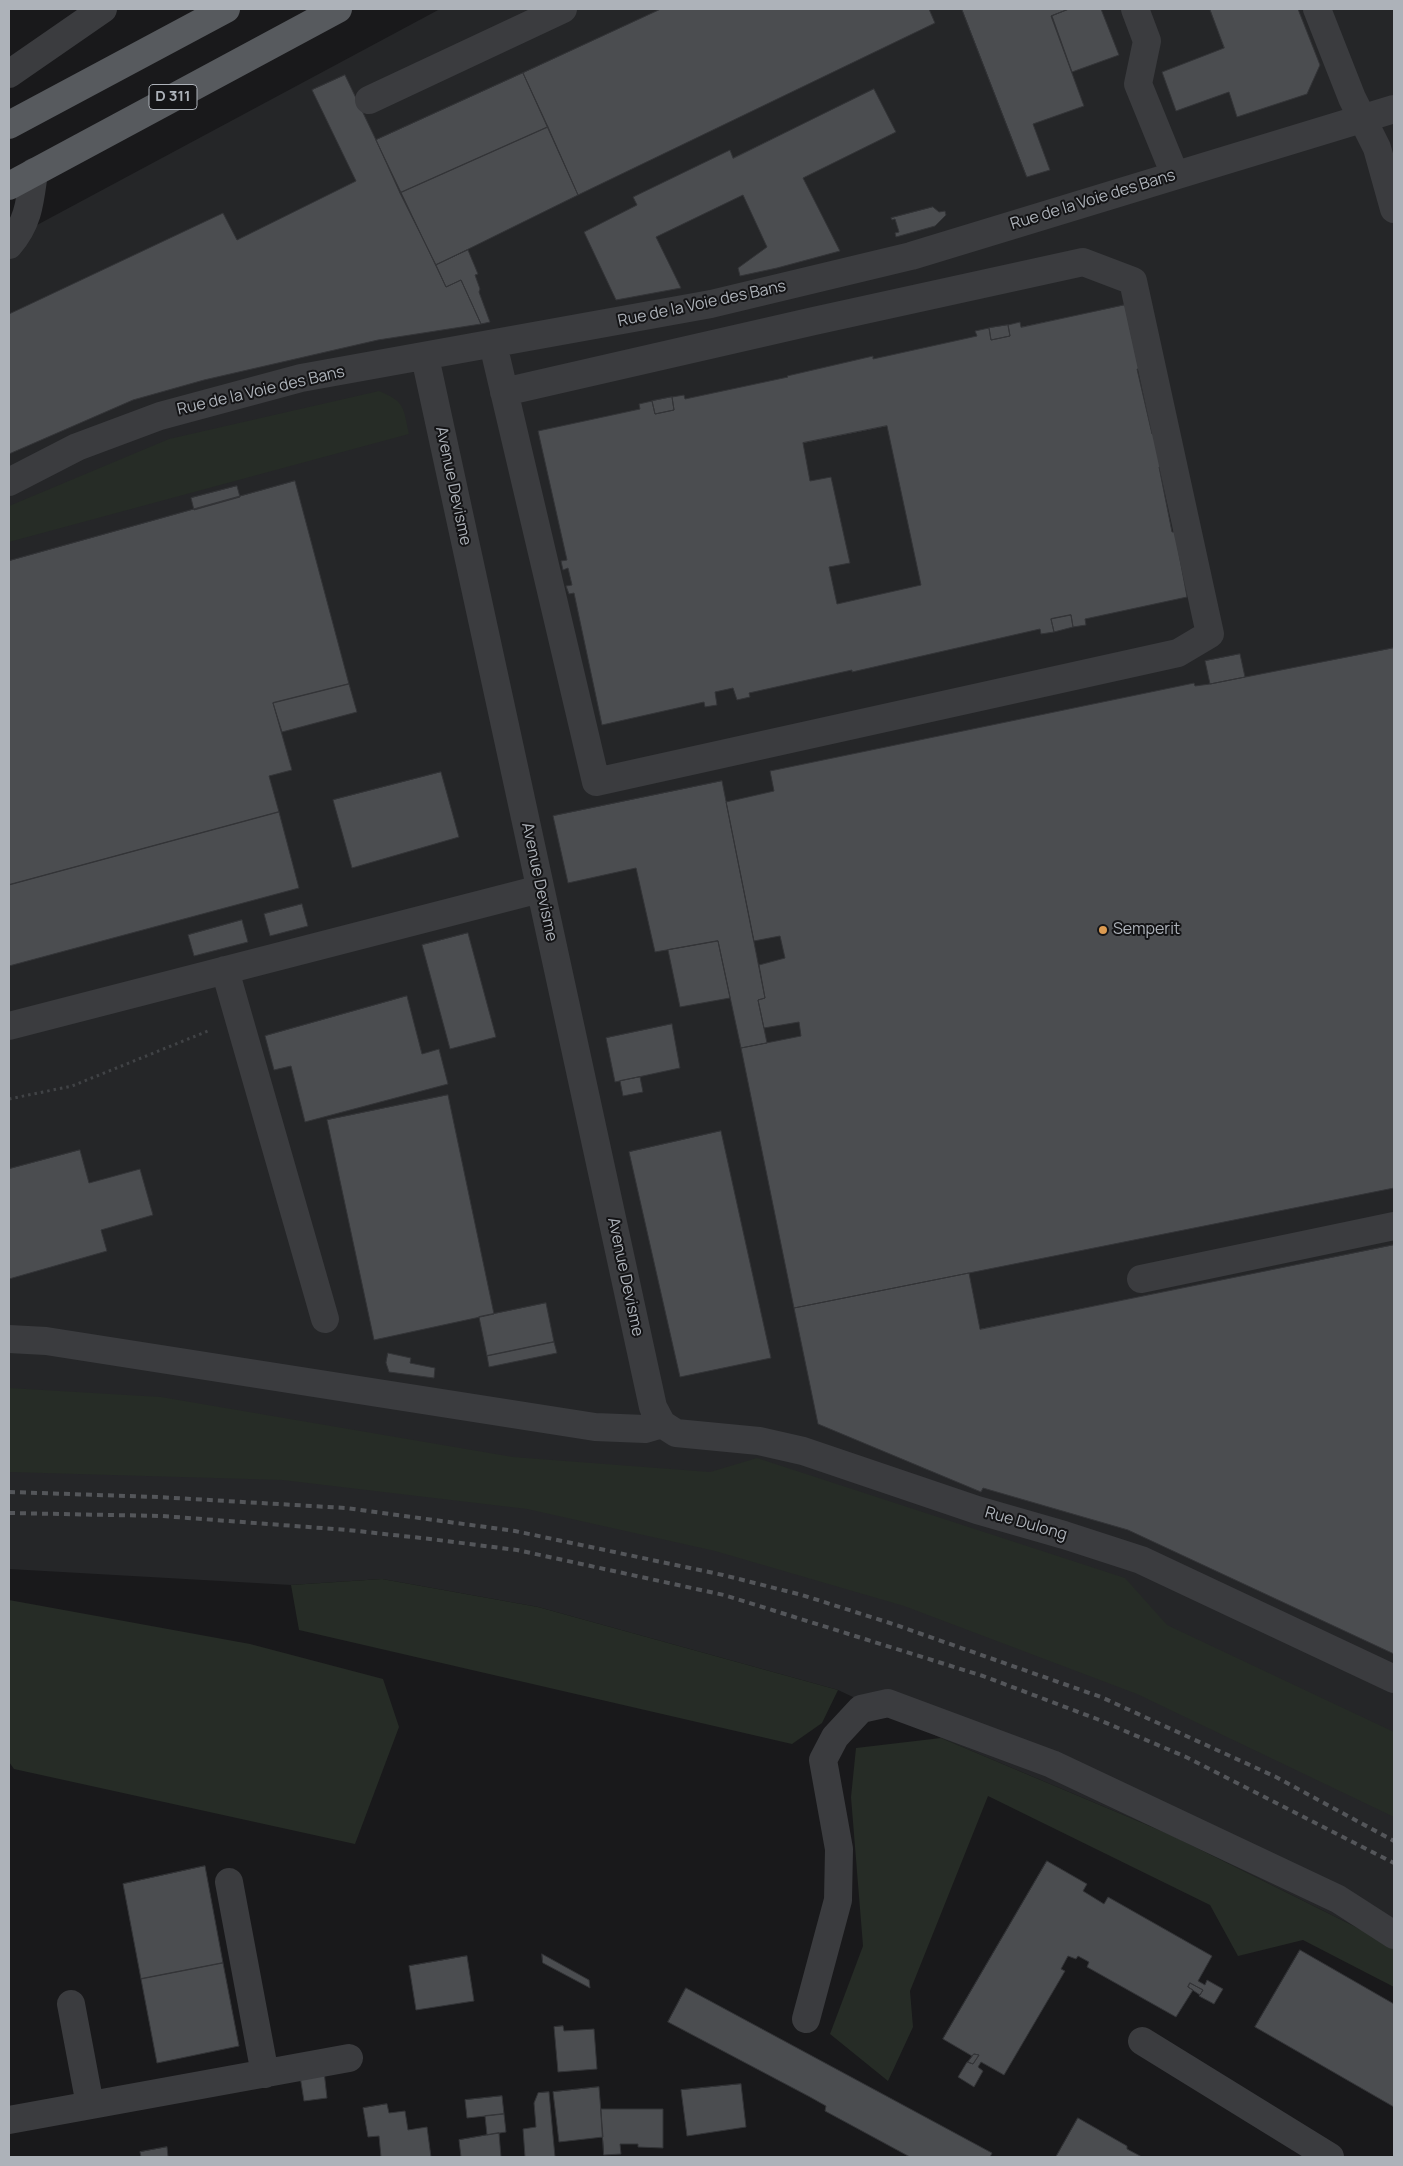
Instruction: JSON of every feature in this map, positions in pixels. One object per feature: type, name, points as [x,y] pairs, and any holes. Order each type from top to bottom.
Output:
[{"type":"main road","points":[[9,125],[226,9]]},
{"type":"main road","name":"D 311","points":[[9,186],[338,9]]},
{"type":"street","points":[[9,74],[103,9]]},
{"type":"street","points":[[369,100],[563,9]]},
{"type":"street","points":[[1135,9],[1147,41],[1138,84],[1176,175]]},
{"type":"street","points":[[1317,9],[1352,98],[1377,148],[1394,209]]},
{"type":"street","name":"Rue de la Voie des Bans","points":[[9,482],[77,447],[160,416],[301,378],[711,304],[901,258],[1394,109]]},
{"type":"street","points":[[9,245],[20,233],[28,214],[34,172]]},
{"type":"street","points":[[493,344],[504,392],[596,782],[1178,652],[1210,634],[1133,281],[1083,262],[504,392]]},
{"type":"street","name":"Avenue Devisme","points":[[425,357],[540,889],[657,1415]]},
{"type":"street","points":[[9,1026],[540,889]]},
{"type":"street","points":[[225,970],[325,1319]]},
{"type":"street","points":[[1141,1279],[1394,1226]]},
{"type":"street","points":[[9,1340],[46,1341],[595,1427],[646,1429],[657,1415]]},
{"type":"street","name":"Rue Dulong","points":[[657,1415],[676,1433],[759,1441],[803,1451],[977,1510],[1141,1560],[1394,1679]]},
{"type":"street","points":[[806,2020],[838,1900],[839,1849],[823,1760],[835,1737],[861,1709],[888,1703],[1052,1764],[1338,1899],[1394,1936]]},
{"type":"street","points":[[229,1882],[265,2074]]},
{"type":"street","points":[[71,2004],[90,2105]]},
{"type":"street","points":[[1142,2041],[1330,2157]]},
{"type":"street","points":[[9,2120],[349,2058]]},
{"type":"path","points":[[9,1099],[72,1086],[217,1027],[236,1007]]},
{"type":"shaded area","points":[[440,9],[1394,9],[1394,1946],[1171,1835],[941,1738],[838,1690],[538,1607],[382,1579],[291,1585],[9,1569],[9,240]]},
{"type":"shaded area","points":[[379,391],[394,399],[402,407],[409,434],[9,542],[9,506],[169,439]]},
{"type":"shaded area","points":[[9,1388],[161,1397],[513,1457],[710,1472],[757,1458],[1125,1578],[1167,1625],[1394,1732],[1394,1817],[1137,1694],[904,1606],[715,1551],[527,1509],[282,1480],[9,1472]]},
{"type":"shaded area","points":[[382,1579],[538,1607],[838,1690],[822,1723],[792,1744],[299,1630],[291,1585]]},
{"type":"shaded area","points":[[9,1600],[250,1644],[383,1679],[399,1727],[355,1844],[14,1769],[9,1762]]},
{"type":"shaded area","points":[[941,1738],[1171,1835],[1394,1946],[1394,1987],[1303,1940],[1238,1956],[1210,1905],[988,1796],[910,1991],[913,2027],[888,2081],[830,2034],[863,1946],[851,1797],[856,1748]]},
{"type":"building","points":[[661,9],[929,9],[935,23],[578,195],[523,73]]},
{"type":"building","points":[[962,9],[1069,9],[1051,16],[1084,106],[1033,124],[1050,170],[1027,177]]},
{"type":"building","points":[[1069,9],[1101,9],[1119,55],[1072,72],[1052,16]]},
{"type":"building","points":[[1210,9],[1298,9],[1320,65],[1307,94],[1237,117],[1229,92],[1176,111],[1162,72],[1224,48]]},
{"type":"building","points":[[523,73],[548,127],[400,193],[376,140]]},
{"type":"building","points":[[345,75],[446,287],[461,280],[481,324],[378,340],[204,380],[133,400],[9,454],[9,314],[223,213],[237,240],[356,181],[312,90]]},
{"type":"building","points":[[874,89],[896,132],[803,178],[840,251],[740,276],[738,268],[767,247],[743,195],[656,237],[681,288],[616,300],[584,232],[637,205],[633,197],[730,150],[733,158]]},
{"type":"building","points":[[548,127],[578,195],[436,265],[400,193]]},
{"type":"building","points":[[933,207],[939,212],[945,211],[946,215],[935,226],[896,237],[895,233],[899,232],[895,219],[892,220],[891,218]]},
{"type":"building","points":[[468,250],[478,274],[475,275],[480,289],[479,292],[490,322],[481,324],[461,280],[446,287],[436,265]]},
{"type":"building","points":[[1125,305],[1139,369],[1137,369],[1161,467],[1159,467],[1172,532],[1175,532],[1187,597],[1085,619],[1086,625],[1073,627],[1071,615],[1051,619],[1054,632],[1041,634],[1040,629],[852,672],[852,670],[749,693],[750,697],[737,700],[733,688],[715,692],[717,705],[705,707],[704,702],[602,725],[574,593],[569,594],[566,586],[572,585],[568,568],[563,570],[561,561],[567,560],[538,431],[640,409],[639,404],[652,401],[655,414],[674,410],[672,397],[684,395],[685,399],[788,377],[873,356],[873,359],[977,336],[975,331],[989,328],[991,340],[1010,336],[1008,325],[1020,322],[1021,327]],"holes":[[[887,426],[921,585],[837,604],[829,567],[850,563],[831,477],[810,481],[803,443]]]},
{"type":"building","points":[[1008,325],[1010,336],[991,340],[989,328]]},
{"type":"building","points":[[672,397],[674,410],[655,414],[652,401]]},
{"type":"building","points":[[295,481],[349,684],[273,703],[292,770],[269,776],[279,812],[9,885],[9,561]]},
{"type":"building","points":[[237,486],[240,497],[194,510],[191,498]]},
{"type":"building","points":[[1071,615],[1073,627],[1054,632],[1051,619]]},
{"type":"building","points":[[1394,648],[1394,1188],[794,1308],[741,1048],[801,1036],[799,1022],[764,1028],[758,1000],[765,998],[759,965],[785,958],[780,936],[754,941],[726,802],[774,791],[770,771],[1194,683],[1195,686],[1210,684]]},
{"type":"building","points":[[1240,654],[1245,677],[1210,684],[1205,661]]},
{"type":"building","points":[[349,684],[357,712],[282,732],[273,703]]},
{"type":"building","points":[[441,772],[459,837],[352,868],[333,800]]},
{"type":"building","points":[[722,781],[765,998],[758,1000],[767,1043],[741,1048],[718,941],[655,952],[636,868],[568,883],[553,816]]},
{"type":"building","points":[[279,812],[299,888],[9,966],[9,885]]},
{"type":"building","points":[[302,904],[308,926],[270,936],[264,914]]},
{"type":"building","points":[[242,920],[248,942],[194,956],[188,935]]},
{"type":"building","points":[[468,933],[496,1037],[450,1049],[422,945]]},
{"type":"building","points":[[718,941],[730,998],[680,1007],[668,950]]},
{"type":"building","points":[[407,996],[422,1054],[439,1049],[448,1084],[305,1122],[291,1066],[274,1070],[265,1036]]},
{"type":"building","points":[[672,1024],[680,1068],[615,1082],[606,1038]]},
{"type":"building","points":[[640,1077],[643,1092],[623,1096],[620,1081]]},
{"type":"building","points":[[448,1095],[494,1314],[374,1340],[327,1120]]},
{"type":"building","points":[[721,1131],[771,1358],[680,1377],[629,1152]]},
{"type":"building","points":[[80,1150],[89,1183],[140,1169],[153,1215],[101,1230],[107,1251],[9,1279],[9,1169]]},
{"type":"building","points":[[1394,1245],[1394,1654],[1128,1530],[983,1488],[981,1492],[818,1424],[794,1308],[969,1273],[980,1329]]},
{"type":"building","points":[[546,1303],[554,1342],[487,1356],[479,1317]]},
{"type":"building","points":[[554,1342],[557,1353],[489,1367],[487,1356]]},
{"type":"building","points":[[388,1353],[411,1358],[410,1363],[435,1368],[434,1378],[389,1372],[386,1363]]},
{"type":"building","points":[[1047,1861],[1087,1884],[1083,1891],[1104,1904],[1108,1897],[1212,1956],[1198,1981],[1205,1985],[1207,1980],[1223,1989],[1214,2004],[1199,1996],[1203,1990],[1190,1983],[1188,1987],[1193,1990],[1176,2017],[1087,1967],[1089,1962],[1078,1956],[1076,1959],[1068,1956],[1061,1969],[1065,1971],[1004,2075],[981,2062],[978,2067],[983,2071],[974,2087],[958,2077],[967,2062],[973,2064],[979,2055],[974,2054],[972,2056],[943,2039]]},
{"type":"building","points":[[205,1866],[223,1963],[141,1979],[123,1884]]},
{"type":"building","points":[[1300,1950],[1394,2004],[1394,2107],[1255,2027]]},
{"type":"building","points":[[542,1954],[589,1980],[590,1988],[543,1963]]},
{"type":"building","points":[[467,1956],[474,2001],[416,2010],[409,1966]]},
{"type":"building","points":[[223,1963],[239,2046],[157,2063],[141,1979]]},
{"type":"building","points":[[1190,1983],[1203,1990],[1200,1995],[1188,1987]]},
{"type":"building","points":[[686,1988],[992,2153],[990,2157],[910,2157],[825,2111],[826,2106],[668,2022]]},
{"type":"building","points":[[563,2026],[564,2031],[594,2029],[597,2069],[558,2072],[554,2027]]},
{"type":"building","points":[[974,2054],[979,2055],[973,2064],[968,2062]]},
{"type":"building","points":[[324,2071],[327,2098],[304,2101],[300,2076]]},
{"type":"building","points":[[741,2084],[746,2127],[687,2136],[681,2090]]},
{"type":"building","points":[[599,2087],[603,2137],[559,2142],[553,2092]]},
{"type":"building","points":[[549,2092],[555,2157],[525,2157],[523,2129],[536,2127],[534,2103],[538,2093]]},
{"type":"building","points":[[502,2096],[504,2114],[467,2118],[465,2100]]},
{"type":"building","points":[[387,2104],[389,2113],[405,2111],[408,2130],[427,2127],[431,2157],[381,2157],[379,2136],[368,2137],[363,2108]]},
{"type":"building","points":[[601,2109],[663,2109],[663,2148],[638,2147],[638,2144],[620,2144],[621,2154],[604,2155]]},
{"type":"building","points":[[504,2114],[506,2132],[487,2135],[485,2116]]},
{"type":"building","points":[[1078,2118],[1127,2146],[1127,2149],[1142,2157],[1056,2157]]},
{"type":"building","points":[[499,2133],[501,2157],[461,2157],[459,2140]]},
{"type":"building","points":[[167,2147],[168,2157],[141,2157],[140,2152]]},
{"type":"railway","points":[[9,1492],[158,1497],[346,1508],[515,1531],[723,1575],[802,1595],[893,1624],[1101,1697],[1276,1777],[1394,1841]]},
{"type":"railway","points":[[9,1513],[162,1516],[348,1530],[430,1539],[517,1550],[724,1595],[983,1676],[1097,1719],[1186,1757],[1394,1863]]},
{"type":"place","name":"Semperit","points":[[1103,930]]}]
